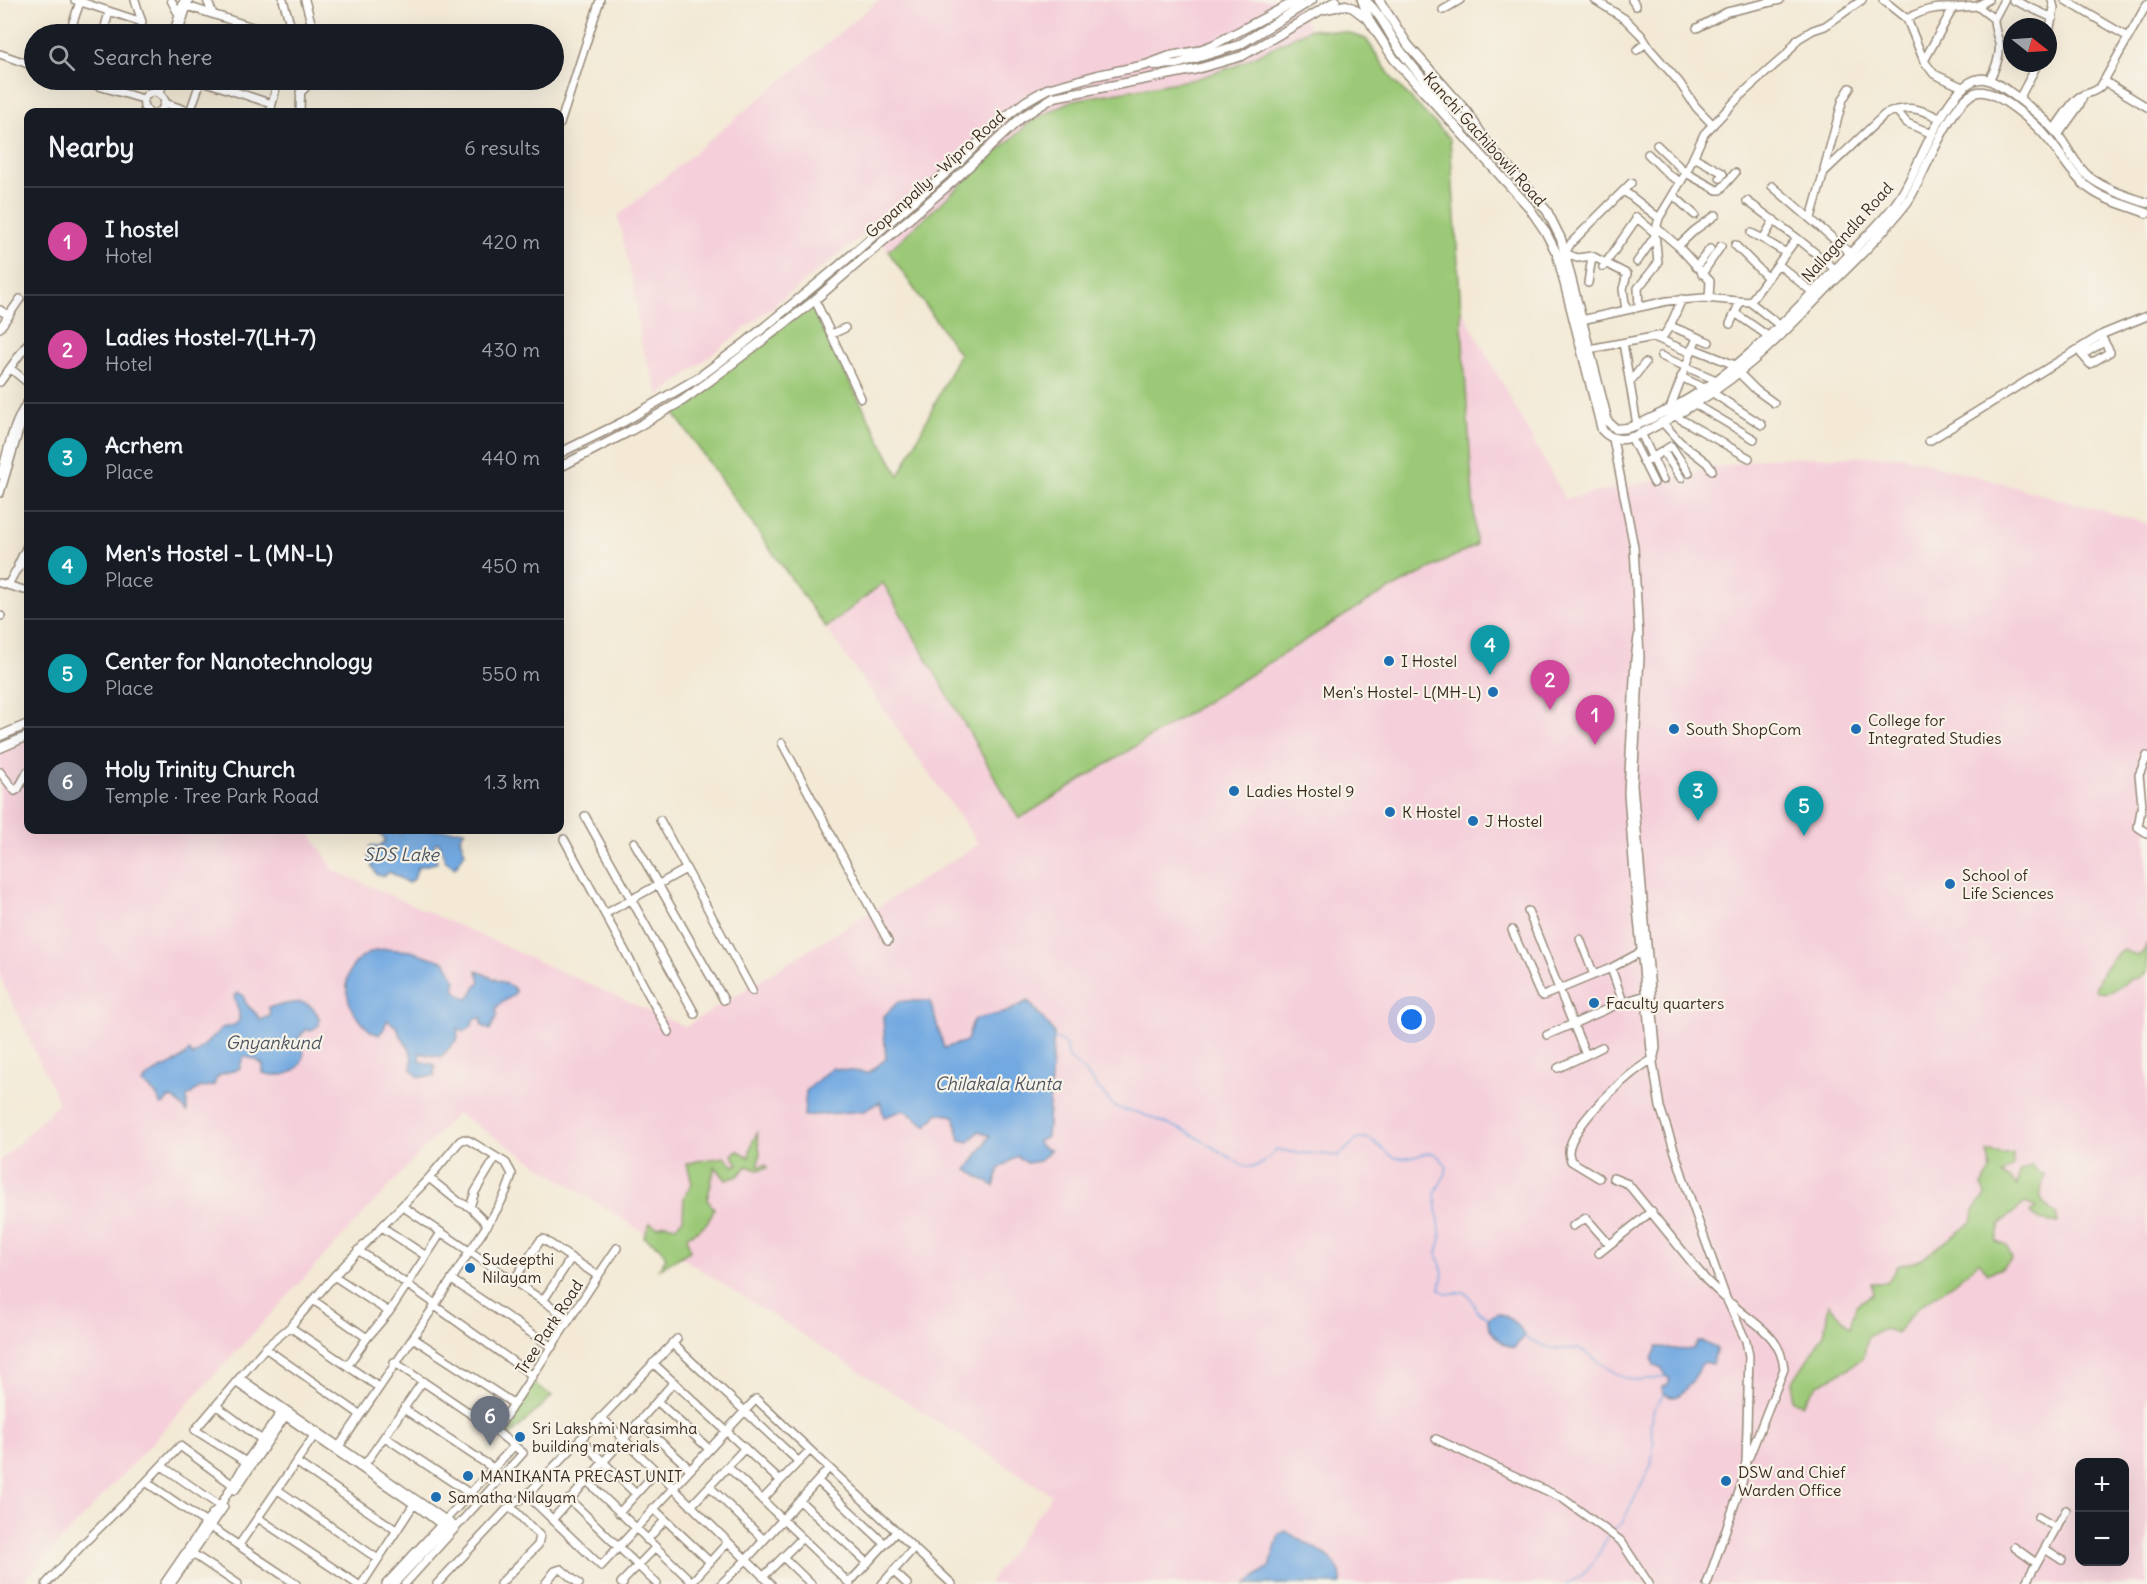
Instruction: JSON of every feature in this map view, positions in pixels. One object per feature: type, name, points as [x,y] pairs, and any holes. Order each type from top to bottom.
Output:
[{"type":"main road","name":"Gopanpally - Wipro Road","points":[[564,451],[623,422],[698,378],[745,343],[928,189],[1012,111],[1047,89],[1197,51],[1213,45],[1298,0]]},
{"type":"main road","name":"Gopanpally - Wipro Road","points":[[1146,65],[1178,64],[1239,45],[1312,0]]},
{"type":"main road","name":"Kanchi Gachibowli Road","points":[[1364,0],[1370,22],[1394,59],[1528,206],[1545,231],[1557,254],[1588,349],[1608,422],[1614,428]]},
{"type":"main road","points":[[1364,0],[1375,11],[1401,51],[1456,115],[1491,148]]},
{"type":"main road","name":"Kanchi Gachibowli Road","points":[[1379,0],[1408,45],[1467,112],[1491,148],[1543,206],[1562,239],[1577,321],[1602,430],[1613,439]]},
{"type":"main road","name":"Gopanpally - Wipro Road","points":[[564,465],[682,401],[816,300],[1022,117],[1054,97],[1197,69],[1242,56],[1321,10],[1346,5],[1370,22]]},
{"type":"main road","points":[[1962,87],[1976,80],[1989,80],[2019,99],[2056,132],[2081,169],[2090,178],[2117,192],[2147,203]]},
{"type":"main road","name":"Nallagandla Road","points":[[1614,428],[1639,429],[1662,422],[1756,348],[1836,270],[1912,185],[1932,134],[1962,87]]},
{"type":"main road","name":"Nallagandla Road","points":[[1613,439],[1631,437],[1639,429],[1695,404],[1740,374],[1778,339],[1882,232],[1952,115],[1973,94],[1986,93],[1996,96],[2015,109],[2046,137],[2064,163],[2085,186],[2115,202],[2147,213]]},
{"type":"main road","points":[[972,148],[980,156]]},
{"type":"main road","points":[[688,383],[693,392]]},
{"type":"main road","points":[[24,726],[1,736],[3,747],[24,738]]},
{"type":"street","points":[[135,0],[142,22]]},
{"type":"street","points":[[171,0],[179,15]]},
{"type":"street","points":[[207,0],[213,14]]},
{"type":"street","points":[[283,0],[290,24]]},
{"type":"street","points":[[305,0],[311,24]]},
{"type":"street","points":[[564,112],[600,0]]},
{"type":"street","points":[[1321,10],[1336,0]]},
{"type":"street","points":[[1443,10],[1460,0]]},
{"type":"street","points":[[1595,0],[1625,19],[1642,36],[1696,107],[1713,125]]},
{"type":"street","points":[[1697,28],[1727,12],[1780,0]]},
{"type":"street","points":[[1639,307],[1638,288],[1658,263],[1656,232],[1659,218],[1686,173],[1700,141],[1744,92],[1786,55],[1798,39],[1825,26],[1862,0]]},
{"type":"street","points":[[1883,0],[1907,19],[1924,61],[1934,74],[1962,87]]},
{"type":"street","points":[[1907,19],[1923,9],[1977,6],[1988,0]]},
{"type":"street","points":[[1989,80],[1999,50],[1994,19],[2004,0]]},
{"type":"street","points":[[2013,0],[2053,18],[2052,0]]},
{"type":"street","points":[[2065,0],[2128,37]]},
{"type":"street","points":[[72,24],[80,1],[142,22]]},
{"type":"street","points":[[176,24],[187,2]]},
{"type":"street","points":[[187,2],[242,24]]},
{"type":"street","points":[[181,24],[187,2]]},
{"type":"street","points":[[2056,132],[2077,99],[2084,94],[2094,93],[2104,81],[2147,4]]},
{"type":"street","points":[[1977,6],[1994,19]]},
{"type":"street","points":[[1924,61],[1953,8]]},
{"type":"street","points":[[106,24],[109,12]]},
{"type":"street","points":[[1637,50],[1646,43]]},
{"type":"street","points":[[0,54],[24,62]]},
{"type":"street","points":[[2019,99],[2033,72]]},
{"type":"street","points":[[2104,81],[2147,107]]},
{"type":"street","points":[[1811,218],[1843,99],[1850,88]]},
{"type":"street","points":[[114,90],[143,99]]},
{"type":"street","points":[[192,108],[197,90]]},
{"type":"street","points":[[230,90],[272,104]]},
{"type":"street","points":[[271,108],[276,90]]},
{"type":"street","points":[[300,90],[300,108]]},
{"type":"street","points":[[300,93],[303,90]]},
{"type":"street","points":[[145,108],[143,99],[147,94],[157,92],[164,98],[164,108]]},
{"type":"street","points":[[1824,172],[1884,115],[1896,110],[1923,110],[1941,119]]},
{"type":"street","points":[[1896,110],[1907,123],[1932,134]]},
{"type":"street","points":[[1657,145],[1686,173],[1719,191],[1735,173]]},
{"type":"street","points":[[1648,154],[1669,175],[1681,182]]},
{"type":"street","points":[[1694,157],[1722,173],[1720,178]]},
{"type":"street","points":[[1626,310],[1623,289],[1628,274],[1604,265],[1592,256],[1577,258],[1565,253],[1571,243],[1630,183]]},
{"type":"street","points":[[1772,186],[1850,254]]},
{"type":"street","points":[[1624,191],[1659,218]]},
{"type":"street","points":[[1673,195],[1695,215]]},
{"type":"street","points":[[1747,201],[1836,270]]},
{"type":"street","points":[[1678,246],[1716,215]]},
{"type":"street","points":[[1604,265],[1637,217],[1678,246],[1711,283],[1709,298]]},
{"type":"street","points":[[1763,239],[1774,220]]},
{"type":"street","points":[[1636,262],[1656,232]]},
{"type":"street","points":[[1751,233],[1786,253]]},
{"type":"street","points":[[1750,302],[1797,238]]},
{"type":"street","points":[[1735,245],[1768,278]]},
{"type":"street","points":[[1702,274],[1721,246]]},
{"type":"street","points":[[1696,267],[1710,249]]},
{"type":"street","points":[[1588,283],[1592,256]]},
{"type":"street","points":[[1779,265],[1812,292]]},
{"type":"street","points":[[1577,321],[1682,299],[1709,298],[1750,302],[1779,325]]},
{"type":"street","points":[[0,328],[20,299]]},
{"type":"street","points":[[1588,349],[1664,335],[1682,299]]},
{"type":"street","points":[[816,300],[861,398]]},
{"type":"street","points":[[1730,324],[1740,302]]},
{"type":"street","points":[[0,310],[9,316]]},
{"type":"street","points":[[1735,313],[1768,336]]},
{"type":"street","points":[[1929,441],[2147,315]]},
{"type":"street","points":[[1670,326],[1709,342]]},
{"type":"street","points":[[831,334],[845,328]]},
{"type":"street","points":[[1654,337],[1735,365]]},
{"type":"street","points":[[1697,337],[1681,377],[1672,414],[1749,458]]},
{"type":"street","points":[[2080,352],[2090,364],[2110,352],[2102,339]]},
{"type":"street","points":[[1623,343],[1639,429],[1663,480]]},
{"type":"street","points":[[1715,357],[1719,348]]},
{"type":"street","points":[[0,382],[24,349]]},
{"type":"street","points":[[1661,356],[1716,380]]},
{"type":"street","points":[[1630,382],[1645,363]]},
{"type":"street","points":[[10,368],[24,380]]},
{"type":"street","points":[[1740,374],[1774,403]]},
{"type":"street","points":[[1681,377],[1704,388]]},
{"type":"street","points":[[1713,393],[1762,425]]},
{"type":"street","points":[[1695,404],[1754,439]]},
{"type":"street","points":[[0,480],[4,449],[24,407]]},
{"type":"street","points":[[0,493],[24,419]]},
{"type":"street","points":[[1662,422],[1680,442],[1707,463],[1712,470]]},
{"type":"street","points":[[1631,437],[1654,483]]},
{"type":"street","points":[[1613,439],[1634,547],[1640,657],[1633,785],[1654,1059],[1660,1107],[1726,1298],[1742,1331],[1749,1356],[1746,1462],[1742,1483],[1707,1584]]},
{"type":"street","points":[[1644,463],[1671,446],[1689,473]]},
{"type":"street","points":[[1663,451],[1681,478]]},
{"type":"street","points":[[15,572],[24,553]]},
{"type":"street","points":[[24,562],[4,584],[24,590]]},
{"type":"street","points":[[1638,638],[1634,669],[1628,793],[1641,952],[1649,994]]},
{"type":"street","points":[[782,743],[888,941]]},
{"type":"street","points":[[2147,756],[2139,776],[2142,804],[2138,827],[2147,833]]},
{"type":"street","points":[[0,772],[15,791],[24,778]]},
{"type":"street","points":[[585,816],[695,1014]]},
{"type":"street","points":[[660,820],[752,991]]},
{"type":"street","points":[[564,839],[669,1032]]},
{"type":"street","points":[[634,842],[724,1000]]},
{"type":"street","points":[[605,914],[686,869]]},
{"type":"street","points":[[1528,911],[1586,1055]]},
{"type":"street","points":[[1512,930],[1540,994],[1546,996],[1611,968],[1641,952]]},
{"type":"street","points":[[1580,939],[1594,975]]},
{"type":"street","points":[[1611,968],[1623,1002]]},
{"type":"street","points":[[1547,1035],[1623,1002],[1649,994]]},
{"type":"street","points":[[1558,1068],[1602,1047]]},
{"type":"street","points":[[1599,1178],[1571,1161],[1569,1150],[1573,1141],[1585,1121],[1614,1088],[1643,1064],[1654,1059]]},
{"type":"street","points":[[246,1462],[195,1430],[265,1348],[290,1327],[358,1250],[464,1139],[496,1157],[510,1168],[512,1174],[510,1182],[488,1225],[445,1293],[337,1445]]},
{"type":"street","points":[[470,1207],[475,1192],[496,1157]]},
{"type":"street","points":[[429,1178],[459,1202],[470,1207],[488,1225]]},
{"type":"street","points":[[1613,1178],[1628,1184],[1707,1280],[1741,1313],[1762,1327],[1783,1356],[1784,1369],[1746,1462]]},
{"type":"street","points":[[402,1206],[570,1319]]},
{"type":"street","points":[[1599,1253],[1652,1211]]},
{"type":"street","points":[[1573,1226],[1586,1218],[1609,1244]]},
{"type":"street","points":[[382,1227],[426,1256]]},
{"type":"street","points":[[348,1365],[389,1312],[441,1233]]},
{"type":"street","name":"Tree Park Road","points":[[496,1431],[598,1276],[543,1239],[513,1281]]},
{"type":"street","points":[[598,1276],[616,1248]]},
{"type":"street","points":[[358,1250],[533,1376]]},
{"type":"street","points":[[543,1301],[571,1258]]},
{"type":"street","points":[[334,1276],[389,1312]]},
{"type":"street","points":[[452,1280],[552,1347]]},
{"type":"street","points":[[313,1300],[367,1338]]},
{"type":"street","points":[[337,1445],[435,1305]]},
{"type":"street","points":[[290,1327],[377,1386]]},
{"type":"street","points":[[412,1338],[514,1404]]},
{"type":"street","points":[[437,1584],[510,1506],[527,1495],[675,1341],[744,1412],[799,1462]]},
{"type":"street","points":[[265,1348],[358,1413]]},
{"type":"street","points":[[386,1584],[523,1454],[496,1431],[395,1363]]},
{"type":"street","points":[[653,1363],[780,1481]]},
{"type":"street","points":[[239,1381],[337,1445],[414,1504],[449,1525]]},
{"type":"street","points":[[363,1466],[423,1381]]},
{"type":"street","points":[[552,1520],[674,1382]]},
{"type":"street","points":[[527,1495],[601,1566],[756,1399],[952,1584]]},
{"type":"street","points":[[657,1401],[710,1449]]},
{"type":"street","points":[[217,1406],[262,1440]]},
{"type":"street","points":[[404,1409],[493,1468]]},
{"type":"street","points":[[285,1412],[314,1436],[337,1445]]},
{"type":"street","points":[[173,1583],[193,1554],[246,1462],[285,1412]]},
{"type":"street","points":[[214,1516],[285,1412]]},
{"type":"street","points":[[601,1417],[771,1584]]},
{"type":"street","points":[[639,1422],[690,1469]]},
{"type":"street","points":[[239,1545],[314,1436]]},
{"type":"street","points":[[385,1437],[469,1493]]},
{"type":"street","points":[[580,1439],[636,1494]]},
{"type":"street","points":[[1436,1439],[1562,1498],[1621,1541],[1649,1584]]},
{"type":"street","points":[[50,1583],[83,1544],[180,1446],[233,1485]]},
{"type":"street","points":[[405,1584],[449,1525],[469,1493],[514,1446]]},
{"type":"street","points":[[691,1506],[745,1448]]},
{"type":"street","points":[[762,1500],[810,1450]]},
{"type":"street","points":[[296,1462],[396,1530]]},
{"type":"street","points":[[162,1466],[220,1506]]},
{"type":"street","points":[[363,1466],[449,1525]]},
{"type":"street","points":[[728,1467],[850,1583],[896,1532]]},
{"type":"street","points":[[733,1584],[724,1581],[746,1560],[829,1468]]},
{"type":"street","points":[[619,1513],[657,1472]]},
{"type":"street","points":[[586,1480],[691,1583],[728,1542]]},
{"type":"street","points":[[818,1481],[885,1544]]},
{"type":"street","points":[[146,1482],[296,1584]]},
{"type":"street","points":[[710,1487],[764,1540]]},
{"type":"street","points":[[278,1490],[378,1559]]},
{"type":"street","points":[[569,1499],[657,1584]]},
{"type":"street","points":[[800,1501],[868,1563]]},
{"type":"street","points":[[362,1584],[414,1504]]},
{"type":"street","points":[[500,1584],[538,1545],[540,1539],[538,1534],[510,1506]]},
{"type":"street","points":[[653,1508],[710,1562]]},
{"type":"street","points":[[2025,1584],[2066,1510]]},
{"type":"street","points":[[2038,1517],[2057,1528]]},
{"type":"street","points":[[258,1518],[357,1584]]},
{"type":"street","points":[[647,1540],[665,1520]]},
{"type":"street","points":[[164,1584],[209,1525]]},
{"type":"street","points":[[394,1584],[449,1525]]},
{"type":"street","points":[[764,1577],[802,1538]]},
{"type":"street","points":[[2014,1547],[2037,1563]]},
{"type":"street","points":[[623,1584],[621,1583],[655,1548]]},
{"type":"street","points":[[882,1584],[913,1549]]},
{"type":"street","points":[[2045,1549],[2062,1560]]},
{"type":"street","points":[[193,1554],[238,1584]]},
{"type":"street","points":[[783,1557],[811,1584]]},
{"type":"street","points":[[545,1584],[555,1571],[561,1569],[579,1584]]},
{"type":"street","points":[[893,1571],[907,1584]]},
{"type":"shaded area","points":[[879,0],[1294,0],[1565,499],[1764,458],[1902,456],[2147,523],[2147,1584],[988,1584],[1052,1495],[457,1113],[21,1584],[0,1584],[0,1161],[59,1103],[0,977],[0,747],[24,737],[24,834],[311,834],[334,870],[685,1027],[979,844],[673,412],[899,476],[959,353],[872,228],[659,396],[641,343],[632,279],[618,216]]},
{"type":"green space","points":[[1310,29],[1345,32],[1366,39],[1394,81],[1450,139],[1476,545],[1368,601],[1019,819],[883,583],[826,628],[673,412],[810,306],[899,476],[959,354],[888,251],[1030,122],[1073,100],[1195,79],[1235,66]]},
{"type":"green space","points":[[2147,943],[2147,972],[2110,992],[2100,992],[2095,989],[2103,972],[2114,957],[2124,950],[2139,956]]},
{"type":"green space","points":[[757,1133],[760,1152],[758,1166],[766,1165],[767,1168],[757,1170],[747,1166],[738,1176],[726,1180],[715,1166],[707,1200],[714,1208],[710,1218],[701,1228],[687,1236],[690,1251],[658,1270],[666,1258],[661,1248],[644,1237],[650,1223],[657,1227],[665,1224],[676,1226],[683,1219],[684,1197],[692,1183],[687,1164],[724,1157],[734,1166],[738,1164],[732,1155],[737,1150],[749,1157]]},
{"type":"green space","points":[[1987,1152],[2013,1153],[2013,1166],[2002,1175],[2011,1179],[2017,1186],[2019,1172],[2032,1165],[2035,1171],[2045,1175],[2041,1198],[2056,1214],[2058,1223],[2036,1218],[2030,1213],[2036,1207],[2025,1203],[2000,1224],[1996,1242],[2007,1246],[2012,1259],[2002,1268],[1988,1273],[1979,1261],[1956,1282],[1917,1308],[1897,1333],[1884,1329],[1867,1337],[1864,1357],[1843,1372],[1818,1384],[1802,1404],[1792,1400],[1793,1381],[1824,1334],[1829,1304],[1850,1327],[1856,1305],[1873,1294],[1871,1283],[1887,1283],[1898,1266],[1920,1260],[1972,1222],[1974,1210],[1986,1196],[1981,1186],[1991,1170]]},
{"type":"green space","points":[[533,1383],[552,1396],[509,1437],[501,1430]]},
{"type":"water","name":"SDS Lake","points":[[380,834],[462,834],[460,838],[465,853],[455,868],[445,860],[439,842],[434,844],[437,863],[418,867],[414,879],[408,883],[390,872],[384,876],[377,875],[369,861],[370,846],[377,847],[384,843],[385,839]]},
{"type":"water","points":[[385,949],[411,951],[446,962],[456,981],[454,988],[468,999],[480,981],[477,971],[513,987],[516,992],[496,1008],[497,1015],[490,1030],[481,1025],[482,1018],[475,1019],[470,1028],[463,1032],[457,1028],[458,1038],[441,1057],[420,1053],[420,1061],[434,1065],[436,1068],[435,1076],[419,1077],[411,1069],[410,1049],[397,1027],[387,1020],[379,1035],[372,1032],[354,1013],[348,997],[348,979],[354,964],[367,954]]},
{"type":"water","name":"Gnyankund","points":[[238,993],[243,995],[246,1004],[260,1020],[270,1016],[269,1007],[300,1002],[311,1006],[319,1018],[319,1025],[310,1031],[307,1029],[299,1037],[304,1055],[301,1063],[290,1073],[273,1075],[263,1073],[263,1065],[255,1059],[245,1057],[240,1068],[221,1075],[214,1085],[199,1088],[187,1097],[187,1112],[175,1099],[168,1098],[164,1104],[160,1105],[156,1095],[142,1083],[152,1074],[178,1061],[189,1051],[193,1056],[222,1028],[239,1021],[234,996]]},
{"type":"water","name":"Chilakala Kunta","points":[[899,1001],[930,1001],[944,1048],[967,1041],[973,1020],[1007,1012],[1028,1001],[1054,1032],[1047,1137],[1037,1142],[1043,1148],[1050,1150],[1040,1161],[1027,1163],[1017,1156],[999,1169],[994,1186],[967,1170],[990,1136],[979,1131],[969,1142],[960,1140],[954,1116],[938,1113],[927,1126],[904,1110],[884,1117],[880,1102],[864,1111],[804,1116],[806,1091],[831,1068],[868,1073],[886,1059],[883,1017]]},
{"type":"water","points":[[1497,1313],[1514,1322],[1525,1336],[1514,1348],[1500,1341],[1490,1328],[1488,1318]]},
{"type":"water","points":[[1697,1342],[1703,1342],[1717,1349],[1712,1364],[1703,1362],[1691,1383],[1678,1396],[1664,1394],[1662,1387],[1668,1385],[1670,1379],[1665,1376],[1662,1368],[1654,1365],[1652,1359],[1657,1347],[1689,1350],[1693,1349]]},
{"type":"water","points":[[1286,1531],[1329,1558],[1340,1571],[1341,1584],[1246,1584],[1270,1566],[1279,1534]]},
{"type":"waterway","points":[[1053,1038],[1059,1039],[1066,1045],[1069,1058],[1083,1070],[1113,1105],[1188,1132],[1248,1167],[1257,1166],[1266,1161],[1276,1149],[1338,1156],[1361,1138],[1373,1141],[1397,1158],[1435,1154],[1447,1167],[1435,1193],[1441,1238],[1437,1253],[1443,1273],[1440,1289],[1447,1294],[1464,1292],[1469,1295],[1477,1311],[1488,1318]]},
{"type":"waterway","points":[[1524,1337],[1550,1348],[1578,1348],[1617,1374],[1627,1378],[1650,1380],[1665,1376]]},
{"type":"waterway","points":[[1613,1530],[1622,1523],[1651,1466],[1654,1442],[1650,1424],[1654,1409],[1664,1394]]},
{"type":"waterway","points":[[1567,1584],[1587,1570],[1608,1536]]},
{"type":"place","name":"I Hostel","points":[[1389,661]]},
{"type":"place","name":"Men's Hostel - L (MN-L)","points":[[1490,675]]},
{"type":"place","name":"Men's Hostel- L(MH-L)","points":[[1493,692]]},
{"type":"place","name":"Ladies Hostel-7(LH-7)","points":[[1550,710]]},
{"type":"place","name":"South ShopCom","points":[[1674,729]]},
{"type":"place","name":"College for Integrated Studies","points":[[1856,729]]},
{"type":"place","name":"I hostel","points":[[1595,745]]},
{"type":"place","name":"Ladies Hostel 9","points":[[1234,791]]},
{"type":"place","name":"K Hostel","points":[[1390,812]]},
{"type":"place","name":"J Hostel","points":[[1473,821]]},
{"type":"place","name":"Acrhem","points":[[1698,821]]},
{"type":"place","name":"Center for Nanotechnology","points":[[1804,836]]},
{"type":"place","name":"School of Life Sciences","points":[[1950,884]]},
{"type":"place","name":"Faculty quarters","points":[[1594,1003]]},
{"type":"place","name":"Sudeepthi Nilayam","points":[[470,1268]]},
{"type":"place","name":"Sri Lakshmi Narasimha building materials","points":[[520,1437]]},
{"type":"place","name":"Holy Trinity Church","points":[[490,1446]]},
{"type":"place","name":"MANIKANTA PRECAST UNIT","points":[[468,1476]]},
{"type":"place","name":"DSW and Chief Warden Office","points":[[1726,1481]]},
{"type":"place","name":"Samatha Nilayam","points":[[436,1497]]}]
